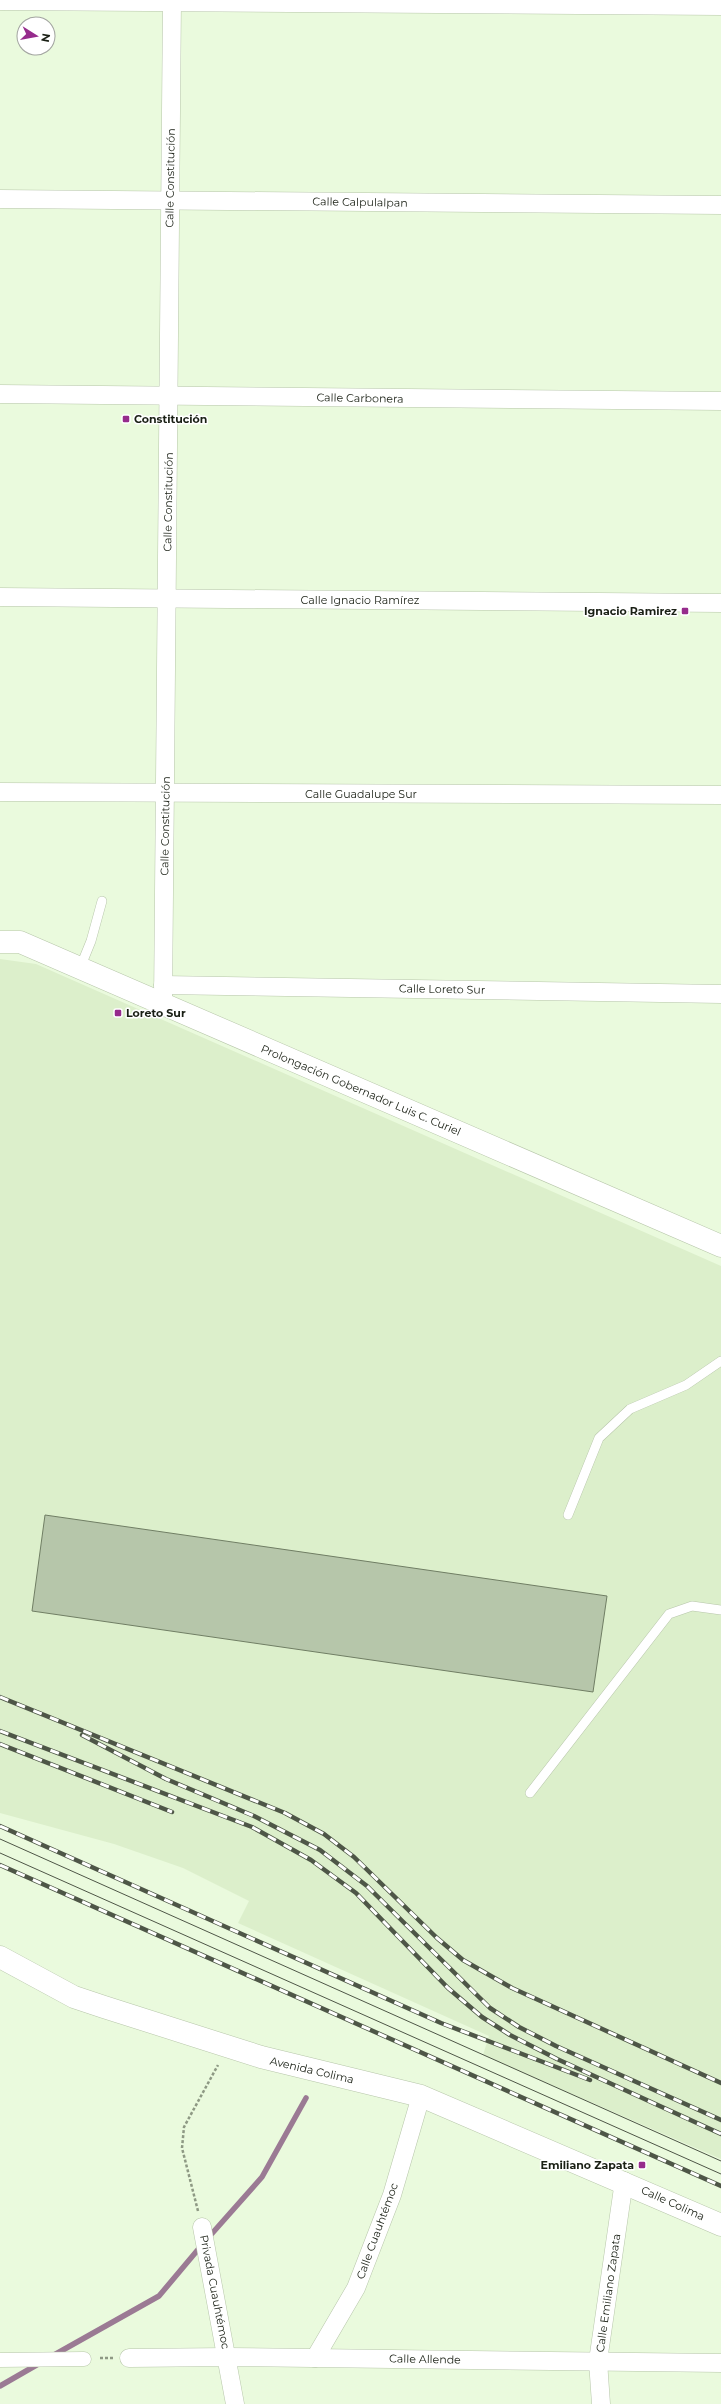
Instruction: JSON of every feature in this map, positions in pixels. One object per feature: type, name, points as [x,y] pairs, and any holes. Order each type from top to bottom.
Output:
[{"type":"street","points":[[0,0],[721,6]]},
{"type":"street","name":"Calle Constitución","points":[[163,995],[172,1]]},
{"type":"street","name":"Calle Calpulalpan","points":[[0,198],[721,205]]},
{"type":"street","name":"Calle Carbonera","points":[[0,394],[721,401]]},
{"type":"street","name":"Calle Ignacio Ramírez","points":[[0,597],[721,603]]},
{"type":"street","name":"Calle Guadalupe Sur","points":[[0,792],[721,795]]},
{"type":"street","points":[[0,933],[10,942]]},
{"type":"street","name":"Prolongación Gobernador Luis C. Curiel","points":[[10,942],[80,968],[163,995],[721,1246]]},
{"type":"street","name":"Calle Loreto Sur","points":[[163,995],[721,994]]},
{"type":"street","name":"Avenida Colima","points":[[0,1957],[74,1996],[228,2047],[261,2057],[421,2096],[624,2182]]},
{"type":"street","name":"Calle Cuauhtémoc","points":[[315,2358],[356,2288],[392,2195],[421,2096]]},
{"type":"street","name":"Calle Colima","points":[[624,2182],[721,2225]]},
{"type":"street","name":"Calle Emiliano Zapata","points":[[601,2404],[598,2362],[624,2182]]},
{"type":"street","name":"Privada Cuauhtémoc","points":[[202,2228],[228,2357]]},
{"type":"street","points":[[228,2357],[235,2404]]},
{"type":"street","name":"Calle Allende","points":[[129,2358],[228,2357],[721,2363]]},
{"type":"street","points":[[0,2360],[84,2359]]},
{"type":"lane","points":[[80,968],[91,941],[102,901]]},
{"type":"lane","points":[[568,1515],[599,1438],[630,1409],[686,1385],[721,1361]]},
{"type":"lane","points":[[530,1792],[669,1614],[692,1606],[721,1610]]},
{"type":"path","points":[[202,2228],[182,2148],[184,2127],[228,2047]]},
{"type":"path","points":[[84,2359],[129,2358]]},
{"type":"shaded area","points":[[0,959],[36,964],[721,1266],[721,2159],[483,2055],[489,2036],[238,1923],[249,1901],[183,1868],[114,1844],[0,1813]]},
{"type":"building","points":[[45,1515],[607,1596],[593,1692],[32,1611]]},
{"type":"waterway","points":[[208,2238],[262,2177],[306,2098]]},
{"type":"waterway","points":[[54,2355],[159,2296],[201,2246]]},
{"type":"waterway","points":[[0,2386],[40,2363]]},
{"type":"tram line","points":[[0,1839],[721,2161]]},
{"type":"tram line","points":[[0,1853],[721,2174]]},
{"type":"railway","points":[[0,1697],[285,1813],[324,1834],[354,1857],[437,1938],[463,1960],[512,1988],[721,2083]]},
{"type":"railway","points":[[0,1731],[252,1827],[311,1860],[356,1893],[448,1988],[482,2017],[510,2035],[557,2059],[721,2134]]},
{"type":"railway","points":[[82,1735],[166,1779],[254,1816],[320,1850],[367,1886],[490,2008],[519,2027],[556,2046],[721,2120]]},
{"type":"railway","points":[[0,1744],[172,1812]]},
{"type":"railway","points":[[0,1826],[441,2023],[590,2080]]},
{"type":"railway","points":[[0,1865],[721,2186]]},
{"type":"place","name":"Constitución","points":[[126,419]]},
{"type":"place","name":"Ignacio Ramirez","points":[[685,611]]},
{"type":"place","name":"Loreto Sur","points":[[118,1013]]},
{"type":"place","name":"Emiliano Zapata","points":[[642,2165]]}]
